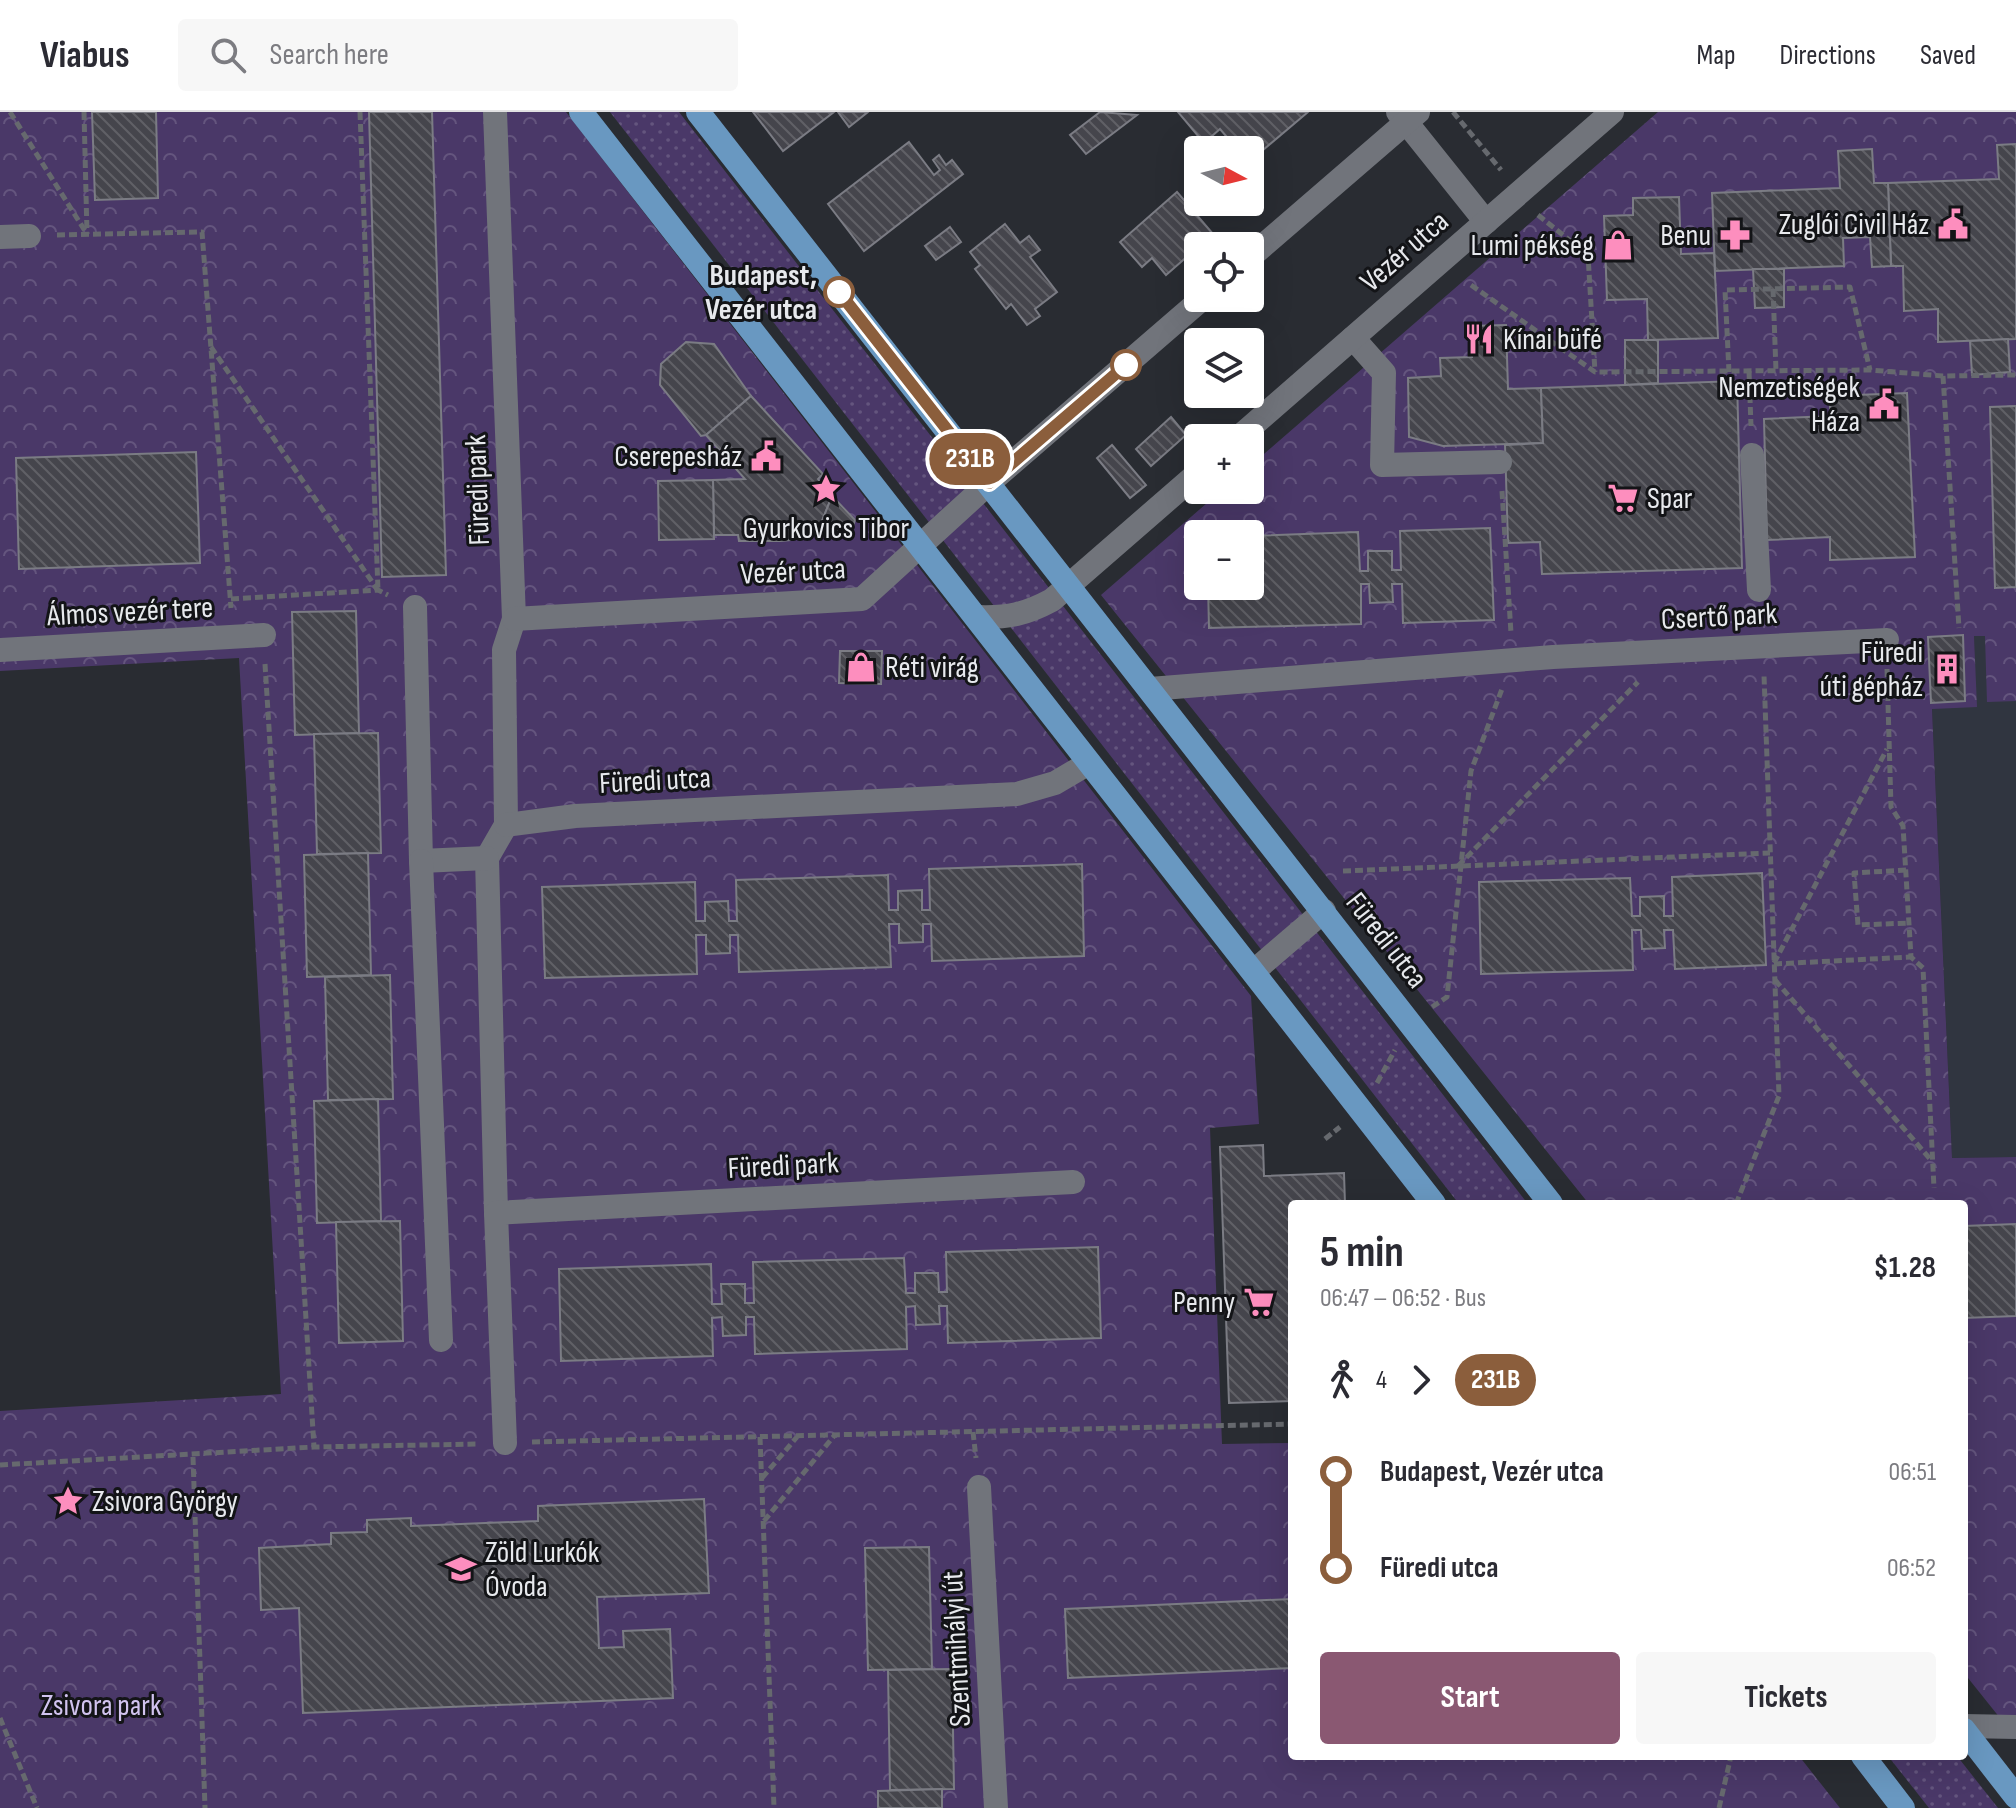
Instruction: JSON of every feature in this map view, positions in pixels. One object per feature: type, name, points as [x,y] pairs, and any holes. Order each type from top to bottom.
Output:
[{"type":"main road","points":[[581,112],[1089,763],[1363,1108],[1431,1200]]},
{"type":"main road","name":"Füredi utca","points":[[698,112],[1548,1200]]},
{"type":"main road","points":[[1968,1733],[2016,1797]]},
{"type":"main road","points":[[1866,1760],[1903,1808]]},
{"type":"street","name":"Füredi park","points":[[495,112],[514,619],[504,650],[506,825]]},
{"type":"street","name":"Vezér utca","points":[[1254,424],[1612,112]]},
{"type":"street","points":[[1264,244],[1407,115],[1486,222]]},
{"type":"street","points":[[0,237],[29,236]]},
{"type":"street","name":"Vezér utca","points":[[514,619],[862,599],[989,483],[1187,312]]},
{"type":"street","points":[[1353,338],[1384,373],[1382,465],[1500,462]]},
{"type":"street","points":[[1752,455],[1759,590]]},
{"type":"street","points":[[978,617],[1006,618],[1026,614],[1052,600],[1184,485]]},
{"type":"street","points":[[415,607],[421,861],[441,1340]]},
{"type":"street","name":"Álmos vezér tere","points":[[0,650],[264,635]]},
{"type":"street","name":"Csertő park","points":[[1150,689],[1553,657],[1887,640]]},
{"type":"street","name":"Füredi utca","points":[[506,825],[575,816],[1017,794],[1055,783],[1089,763]]},
{"type":"street","points":[[505,1443],[487,858],[506,825]]},
{"type":"street","points":[[421,861],[487,858]]},
{"type":"street","points":[[1254,971],[1324,911]]},
{"type":"street","name":"Füredi park","points":[[496,1213],[1073,1182]]},
{"type":"street","name":"Szentmihályi út","points":[[979,1487],[996,1808]]},
{"type":"street","points":[[1968,1728],[2016,1727]]},
{"type":"path","points":[[10,112],[88,235]]},
{"type":"path","points":[[84,112],[88,235]]},
{"type":"path","points":[[360,112],[378,590]]},
{"type":"path","points":[[1453,112],[1543,221],[1588,255],[1595,372]]},
{"type":"path","points":[[29,236],[202,232],[234,637]]},
{"type":"path","points":[[1471,285],[1595,372],[1870,370],[1943,376],[2016,375]]},
{"type":"path","points":[[1729,372],[1725,290],[1850,287],[1870,370]]},
{"type":"path","points":[[1773,289],[1776,371]]},
{"type":"path","points":[[210,345],[378,590]]},
{"type":"path","points":[[1749,371],[1752,455]]},
{"type":"path","points":[[1943,376],[1959,628]]},
{"type":"path","points":[[1325,1139],[1363,1108],[1410,1022],[1447,997],[1458,866],[1471,771],[1513,660],[1500,462]]},
{"type":"path","points":[[231,599],[378,590]]},
{"type":"path","points":[[264,635],[314,1447]]},
{"type":"path","points":[[1887,640],[1891,807],[1903,826],[1911,957],[1923,968],[1934,1188]]},
{"type":"path","points":[[1738,1200],[1779,1096],[1763,646]]},
{"type":"path","points":[[1458,866],[1637,682]]},
{"type":"path","points":[[1774,964],[1889,746]]},
{"type":"path","points":[[1343,871],[1770,853]]},
{"type":"path","points":[[1906,870],[1854,873],[1858,925],[1909,923]]},
{"type":"path","points":[[1774,964],[1911,957]]},
{"type":"path","points":[[1775,979],[1932,1162]]},
{"type":"path","points":[[0,1465],[193,1457],[314,1447],[1288,1424]]},
{"type":"path","points":[[763,1521],[835,1435]]},
{"type":"path","points":[[761,1479],[797,1436]]},
{"type":"path","points":[[760,1437],[774,1808]]},
{"type":"path","points":[[193,1457],[205,1808]]},
{"type":"path","points":[[0,1718],[37,1808]]},
{"type":"path","points":[[1719,1808],[1730,1760]]},
{"type":"shaded area","points":[[2016,634],[2016,1157],[1952,1158],[1932,708],[1976,706],[1974,636]]},
{"type":"green space","name":"Zsivora park","points":[[0,112],[566,112],[1251,996],[1259,1124],[1210,1128],[1222,1444],[1288,1443],[1288,1760],[1802,1760],[1840,1808],[0,1808],[0,1411],[281,1394],[239,658],[0,671]]},
{"type":"green space","points":[[610,112],[679,112],[1525,1200],[1456,1200]]},
{"type":"green space","points":[[1658,112],[2016,112],[2016,701],[1987,702],[1985,636],[1974,636],[1977,707],[1932,709],[1952,1158],[2016,1157],[2016,1738],[1968,1678],[1968,1200],[1586,1200],[1101,595],[1184,523],[1184,600],[1264,600],[1264,520],[1187,520],[1206,504],[1264,504],[1264,454]]},
{"type":"green space","points":[[1891,1760],[1960,1760],[1998,1808],[1929,1808]]},
{"type":"building","points":[[92,112],[156,112],[158,198],[95,200]]},
{"type":"building","points":[[369,112],[432,112],[446,575],[382,577]]},
{"type":"building","points":[[753,112],[834,112],[783,151]]},
{"type":"building","points":[[838,112],[868,112],[849,127]]},
{"type":"building","points":[[1100,112],[1137,115],[1086,154],[1070,135]]},
{"type":"building","points":[[1178,112],[1308,112],[1264,149],[1264,136],[1226,136],[1220,129],[1212,136],[1198,136]]},
{"type":"building","points":[[909,142],[934,175],[940,170],[933,160],[939,155],[946,165],[952,160],[963,174],[864,251],[828,204]]},
{"type":"building","name":"Zuglói Civil Ház","points":[[2016,144],[2016,339],[1938,342],[1938,309],[1904,311],[1903,266],[1891,266],[1888,183],[1999,179],[1997,145]]},
{"type":"building","points":[[1872,149],[1874,183],[1888,183],[1891,266],[1872,267],[1870,237],[1843,238],[1844,266],[1715,271],[1712,193],[1840,188],[1838,151]]},
{"type":"building","points":[[1177,192],[1184,200],[1184,216],[1198,216],[1211,232],[1184,232],[1184,259],[1166,275],[1152,258],[1142,267],[1120,242]]},
{"type":"building","points":[[1679,197],[1681,254],[1714,253],[1718,338],[1648,340],[1647,299],[1607,300],[1604,216],[1633,215],[1633,198]]},
{"type":"building","points":[[1005,224],[1020,243],[1029,236],[1040,250],[1030,257],[1057,292],[1035,309],[1040,316],[1027,325],[1011,304],[1006,309],[975,269],[980,265],[970,252]]},
{"type":"building","points":[[950,227],[961,242],[936,260],[925,246]]},
{"type":"building","points":[[1753,269],[1784,269],[1784,307],[1755,308]]},
{"type":"building","points":[[1506,325],[1508,389],[1541,388],[1543,443],[1443,446],[1409,437],[1408,378],[1441,376],[1440,358],[1472,357],[1470,326]]},
{"type":"building","points":[[2008,339],[2010,372],[1972,375],[1970,341]]},
{"type":"building","points":[[1625,340],[1658,340],[1658,383],[1625,385]]},
{"type":"building","points":[[686,342],[714,344],[751,396],[701,436],[660,385],[661,364]]},
{"type":"building","name":"Spar","points":[[1737,381],[1742,568],[1542,574],[1540,542],[1508,543],[1505,445],[1543,443],[1541,388]]},
{"type":"building","points":[[1907,393],[1915,557],[1830,560],[1830,537],[1767,540],[1764,419],[1830,416],[1830,396]]},
{"type":"building","name":"Cserepesház","points":[[751,396],[823,474],[818,479],[832,496],[818,531],[790,532],[790,540],[780,541],[739,541],[738,535],[714,535],[713,480],[745,479],[706,435]]},
{"type":"building","points":[[2016,406],[2016,587],[1995,588],[1990,407]]},
{"type":"building","points":[[1171,417],[1184,433],[1184,437],[1151,466],[1136,449]]},
{"type":"building","points":[[1112,445],[1146,485],[1130,498],[1097,458]]},
{"type":"building","points":[[196,452],[200,563],[19,569],[16,458]]},
{"type":"building","points":[[713,480],[714,539],[659,540],[658,481]]},
{"type":"building","points":[[832,496],[855,520],[851,532],[818,531]]},
{"type":"building","points":[[1490,528],[1494,620],[1403,623],[1402,584],[1392,584],[1393,602],[1370,603],[1369,584],[1361,584],[1361,624],[1209,628],[1208,600],[1264,600],[1264,535],[1358,532],[1360,571],[1368,571],[1368,551],[1392,551],[1392,570],[1401,570],[1400,531]]},
{"type":"building","points":[[356,611],[359,733],[295,735],[292,612]]},
{"type":"building","name":"Füredi úti gépház","points":[[1963,635],[1965,701],[1931,703],[1928,637]]},
{"type":"building","name":"Réti virág","points":[[840,651],[882,651],[881,684],[839,683]]},
{"type":"building","points":[[378,733],[381,853],[317,854],[314,734]]},
{"type":"building","points":[[368,853],[371,975],[307,977],[304,855]]},
{"type":"building","points":[[1082,864],[1084,956],[932,961],[931,924],[923,924],[923,942],[899,943],[899,924],[889,924],[891,967],[739,972],[738,935],[730,935],[730,953],[706,954],[706,935],[696,935],[697,974],[545,978],[542,887],[695,882],[696,921],[705,921],[705,902],[728,901],[729,921],[737,921],[736,880],[888,875],[889,910],[898,910],[898,891],[922,890],[922,910],[930,910],[929,869]]},
{"type":"building","points":[[1762,873],[1766,965],[1675,969],[1673,930],[1664,930],[1665,948],[1642,949],[1641,930],[1632,930],[1633,970],[1481,974],[1479,882],[1630,878],[1632,916],[1640,916],[1640,897],[1664,896],[1664,916],[1673,916],[1672,877]]},
{"type":"building","points":[[390,975],[393,1099],[328,1100],[325,977]]},
{"type":"building","points":[[378,1099],[381,1221],[317,1223],[314,1101]]},
{"type":"building","name":"Penny","points":[[1263,1145],[1264,1176],[1344,1173],[1345,1200],[1288,1200],[1288,1401],[1229,1403],[1220,1147]]},
{"type":"building","points":[[400,1221],[403,1341],[339,1343],[336,1222]]},
{"type":"building","points":[[2016,1224],[2016,1316],[1968,1318],[1968,1226]]},
{"type":"building","points":[[1098,1247],[1101,1338],[948,1343],[947,1306],[939,1306],[940,1324],[916,1325],[915,1306],[906,1307],[907,1349],[755,1354],[754,1317],[746,1317],[746,1335],[723,1336],[722,1317],[712,1318],[713,1356],[561,1361],[559,1269],[711,1264],[712,1304],[722,1304],[721,1284],[745,1284],[745,1303],[754,1303],[753,1262],[904,1258],[906,1293],[915,1293],[915,1273],[938,1273],[939,1292],[947,1292],[946,1252]]},
{"type":"building","points":[[704,1499],[709,1593],[597,1597],[599,1648],[624,1647],[623,1631],[670,1629],[673,1698],[303,1713],[299,1608],[261,1610],[259,1548],[331,1544],[331,1533],[367,1532],[367,1520],[411,1518],[411,1526],[538,1521],[538,1506]]},
{"type":"building","points":[[929,1547],[932,1669],[868,1670],[865,1548]]},
{"type":"building","points":[[1288,1599],[1288,1668],[1068,1678],[1065,1609]]},
{"type":"building","points":[[952,1669],[954,1789],[890,1790],[888,1670]]},
{"type":"building","points":[[942,1789],[942,1808],[878,1808],[878,1791]]},
{"type":"bus line","name":"231B","points":[[839,292],[989,483],[1126,365]]},
{"type":"place","name":"Zuglói Civil Ház","points":[[1953,224]]},
{"type":"place","name":"Benu","points":[[1735,235]]},
{"type":"place","name":"Lumi pékség","points":[[1618,245]]},
{"type":"place","name":"Budapest, Vezér utca","points":[[839,292]]},
{"type":"place","name":"Kínai büfé","points":[[1479,339]]},
{"type":"place","name":"Nemzetiségek Háza","points":[[1884,404]]},
{"type":"place","name":"Cserepesház","points":[[766,456]]},
{"type":"place","name":"Gyurkovics Tibor","points":[[826,489]]},
{"type":"place","name":"Spar","points":[[1623,498]]},
{"type":"place","name":"Réti virág","points":[[861,667]]},
{"type":"place","name":"Füredi úti gépház","points":[[1947,669]]},
{"type":"place","name":"Penny","points":[[1259,1302]]},
{"type":"place","name":"Zsivora György","points":[[68,1501]]},
{"type":"place","name":"Zöld Lurkók Óvoda","points":[[461,1569]]}]
